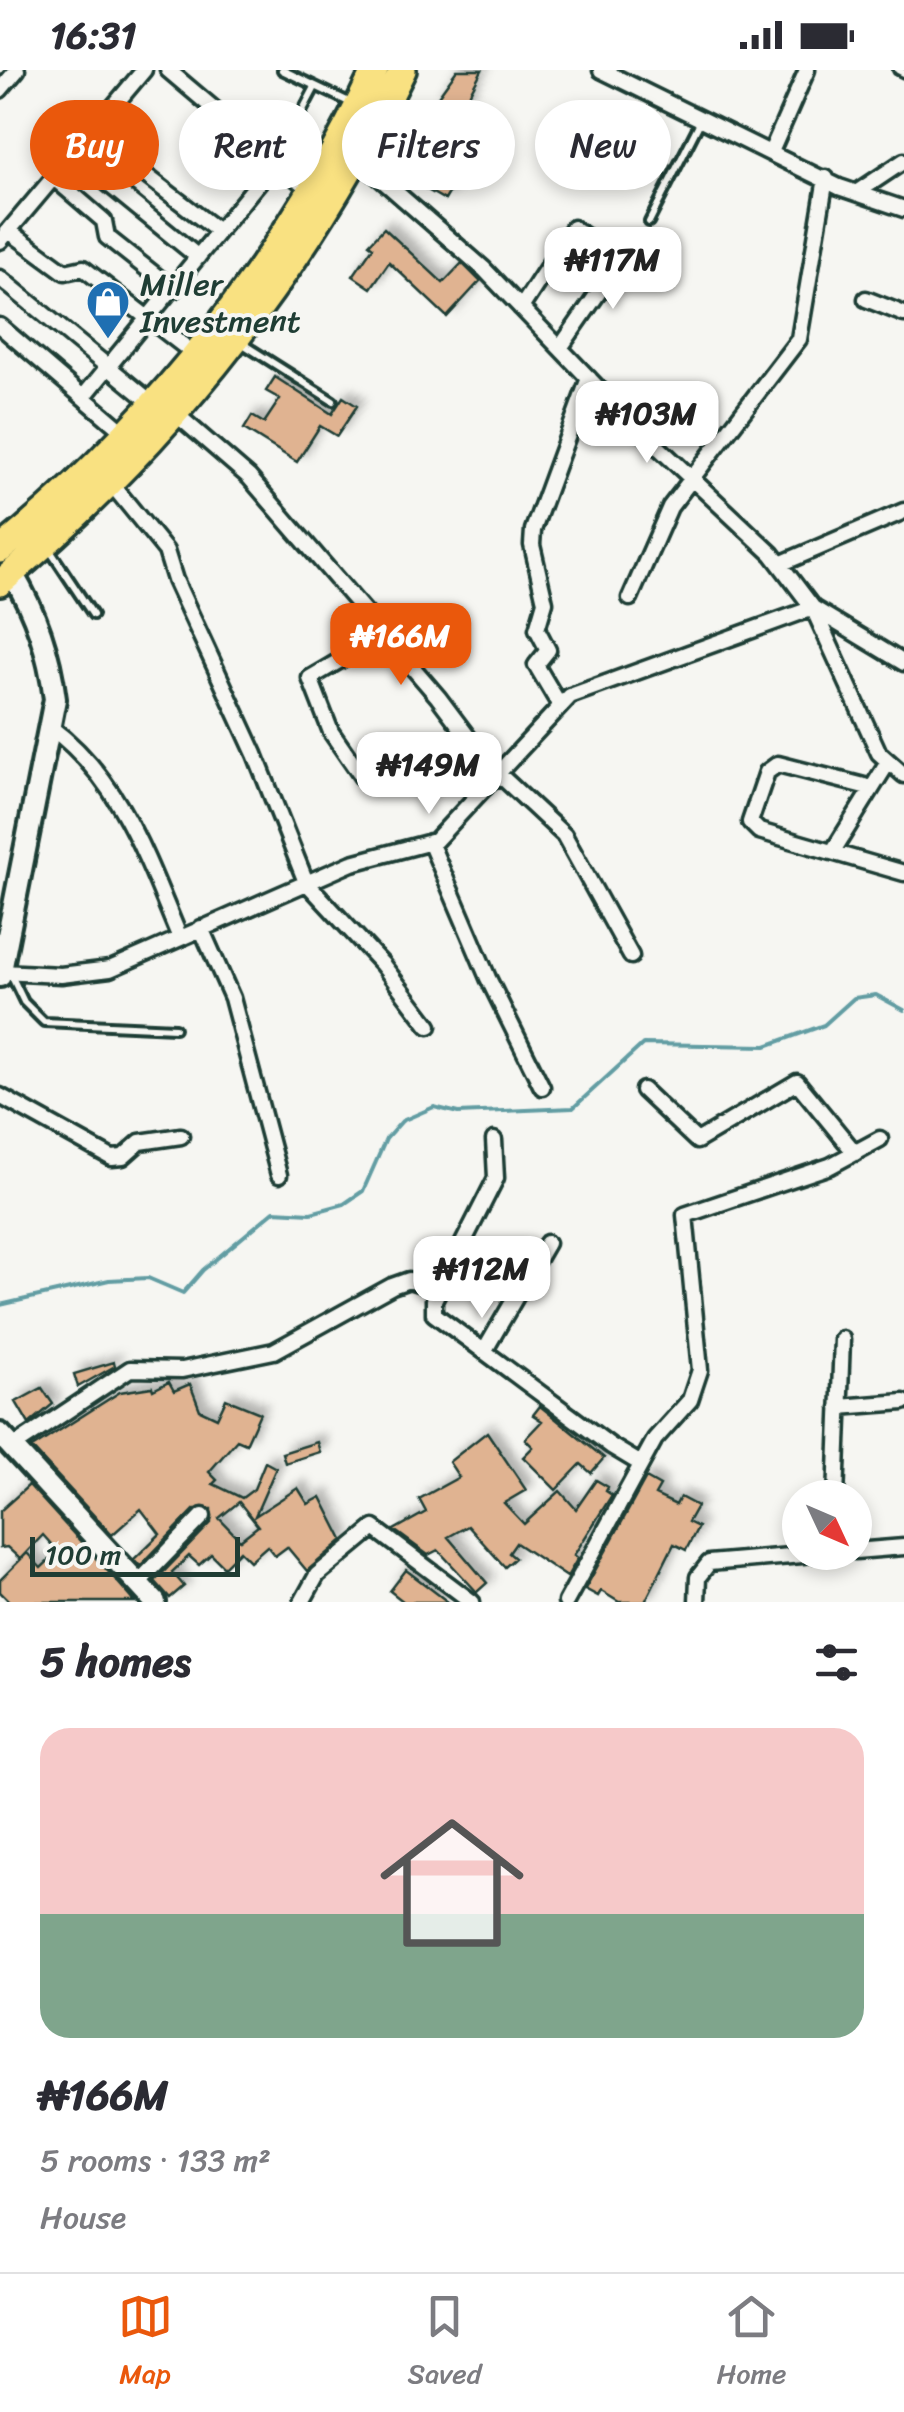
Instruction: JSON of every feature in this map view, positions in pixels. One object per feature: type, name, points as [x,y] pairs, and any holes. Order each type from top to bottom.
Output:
[{"type":"highway","points":[[388,100],[403,70]]},
{"type":"highway","points":[[359,100],[368,73]]},
{"type":"highway","points":[[4,569],[127,435],[263,266],[342,133]]},
{"type":"highway","points":[[4,569],[45,544],[194,395],[303,251],[342,186]]},
{"type":"highway","points":[[201,343],[233,346]]},
{"type":"highway","points":[[174,376],[194,395]]},
{"type":"street","points":[[0,90],[17,70]]},
{"type":"street","points":[[119,100],[144,70]]},
{"type":"street","points":[[168,70],[204,100]]},
{"type":"street","points":[[601,70],[856,193],[904,209]]},
{"type":"street","points":[[635,87],[642,70]]},
{"type":"street","points":[[771,152],[807,70]]},
{"type":"street","points":[[856,193],[904,161]]},
{"type":"street","points":[[630,598],[670,507],[800,338],[826,178]]},
{"type":"street","points":[[159,185],[218,231]]},
{"type":"street","points":[[44,190],[4,236],[65,272],[79,266],[150,319],[201,343]]},
{"type":"street","points":[[68,190],[104,221],[107,238],[174,290]]},
{"type":"street","points":[[116,190],[198,257]]},
{"type":"street","points":[[85,395],[252,190]]},
{"type":"street","points":[[392,190],[521,308],[780,564],[812,608],[886,764],[904,775]]},
{"type":"street","points":[[521,308],[574,228],[621,260],[560,348]]},
{"type":"street","points":[[0,278],[152,402]]},
{"type":"street","points":[[866,299],[904,314]]},
{"type":"street","points":[[0,326],[127,435]]},
{"type":"street","points":[[559,704],[536,665],[548,650],[537,629],[545,602],[532,545],[590,378]]},
{"type":"street","points":[[176,414],[249,477],[497,774],[574,848],[631,956]]},
{"type":"street","points":[[110,482],[166,551],[306,882],[382,964],[429,1026]]},
{"type":"street","points":[[780,564],[904,511]]},
{"type":"street","points":[[4,569],[32,606],[50,658],[55,699],[4,973],[61,974],[110,969],[352,863],[430,842],[570,696],[812,608]]},
{"type":"street","points":[[812,608],[904,663]]},
{"type":"street","points":[[362,776],[332,732],[310,678],[384,634]]},
{"type":"street","points":[[50,727],[76,746],[127,815],[180,938]]},
{"type":"street","points":[[872,788],[778,764],[767,772],[752,826],[904,873]]},
{"type":"street","points":[[832,851],[886,764]]},
{"type":"street","points":[[430,842],[488,978],[542,1088]]},
{"type":"street","points":[[202,928],[232,998],[279,1175]]},
{"type":"street","points":[[643,1090],[691,1140],[697,1141],[797,1082],[855,1153]]},
{"type":"street","points":[[0,1096],[112,1158],[123,1157],[140,1142],[181,1136]]},
{"type":"street","points":[[566,1602],[655,1439],[690,1400],[700,1370],[684,1215],[830,1166],[880,1139]]},
{"type":"street","points":[[494,1140],[496,1178],[440,1290],[434,1314],[611,1446],[641,1464]]},
{"type":"street","points":[[485,1350],[548,1243]]},
{"type":"street","points":[[156,1602],[136,1585],[6,1441],[130,1369],[182,1370],[274,1351],[392,1286],[409,1280],[440,1290]]},
{"type":"street","points":[[837,1480],[842,1339]]},
{"type":"street","points":[[839,1407],[904,1402]]},
{"type":"street","points":[[136,1585],[202,1516]]},
{"type":"street","points":[[302,1602],[317,1575],[374,1528],[472,1602]]},
{"type":"street","points":[[872,1550],[904,1547]]},
{"type":"street","points":[[698,1602],[698,1577],[709,1563],[782,1557]]},
{"type":"lane","points":[[282,70],[344,100]]},
{"type":"lane","points":[[308,100],[314,88]]},
{"type":"lane","points":[[649,222],[702,119]]},
{"type":"lane","points":[[233,346],[333,401]]},
{"type":"lane","points":[[45,544],[93,615]]},
{"type":"lane","points":[[4,973],[44,1022],[176,1028]]},
{"type":"building","points":[[457,70],[482,70],[466,100],[435,100]]},
{"type":"building","points":[[428,190],[451,190],[445,200]]},
{"type":"building","points":[[384,228],[443,283],[462,263],[480,281],[447,317],[389,262],[371,288],[353,276],[373,247],[369,244]]},
{"type":"building","points":[[275,377],[332,414],[343,397],[357,406],[337,436],[320,426],[297,462],[244,429],[252,416],[264,423],[280,399],[266,391]]},
{"type":"building","points":[[114,1362],[115,1366],[78,1387],[74,1374]]},
{"type":"building","points":[[169,1382],[174,1391],[190,1384],[200,1410],[217,1418],[226,1399],[260,1413],[246,1444],[237,1440],[209,1472],[217,1480],[213,1484],[242,1498],[254,1489],[265,1462],[276,1468],[255,1516],[298,1488],[308,1504],[321,1497],[343,1540],[307,1571],[287,1547],[275,1556],[267,1546],[250,1561],[240,1551],[224,1567],[211,1554],[199,1565],[189,1556],[172,1572],[184,1586],[170,1598],[155,1581],[211,1523],[211,1509],[195,1509],[140,1566],[134,1559],[160,1534],[141,1509],[112,1535],[32,1448],[120,1392],[152,1387],[153,1390]],"holes":[[[239,1502],[258,1526],[240,1540],[219,1518]]]},
{"type":"building","points":[[42,1388],[53,1404],[29,1424],[16,1402]]},
{"type":"building","points":[[540,1406],[604,1458],[591,1473],[581,1464],[556,1490],[523,1457],[533,1447],[525,1439],[542,1421],[533,1415]]},
{"type":"building","points":[[487,1432],[526,1490],[504,1503],[524,1524],[560,1491],[576,1509],[596,1480],[608,1487],[606,1491],[612,1495],[574,1555],[578,1558],[567,1577],[516,1543],[509,1553],[515,1558],[505,1567],[468,1526],[448,1537],[487,1583],[477,1592],[438,1550],[428,1555],[394,1530],[426,1512],[419,1499],[459,1477],[449,1462]]},
{"type":"building","points":[[317,1442],[320,1452],[285,1463],[282,1453]]},
{"type":"building","points":[[646,1478],[660,1486],[655,1495],[676,1505],[680,1497],[697,1506],[688,1522],[698,1527],[686,1550],[674,1544],[645,1602],[619,1602],[601,1591],[598,1596],[585,1589]]},
{"type":"building","points":[[29,1485],[135,1602],[10,1602],[0,1592],[0,1580],[27,1553],[41,1568],[58,1552],[43,1535],[20,1559],[7,1547],[0,1548],[0,1511]]},
{"type":"building","points":[[406,1570],[448,1602],[404,1602],[390,1591]]},
{"type":"waterway","points":[[0,1305],[109,1280],[148,1278],[183,1293],[203,1270],[274,1211],[311,1213],[344,1204],[363,1191],[386,1139],[402,1121],[434,1107],[458,1113],[573,1108],[643,1044],[766,1046],[824,1025],[854,998],[876,995],[904,1010]]},
{"type":"place","name":"Miller Investment","points":[[108,340]]}]
